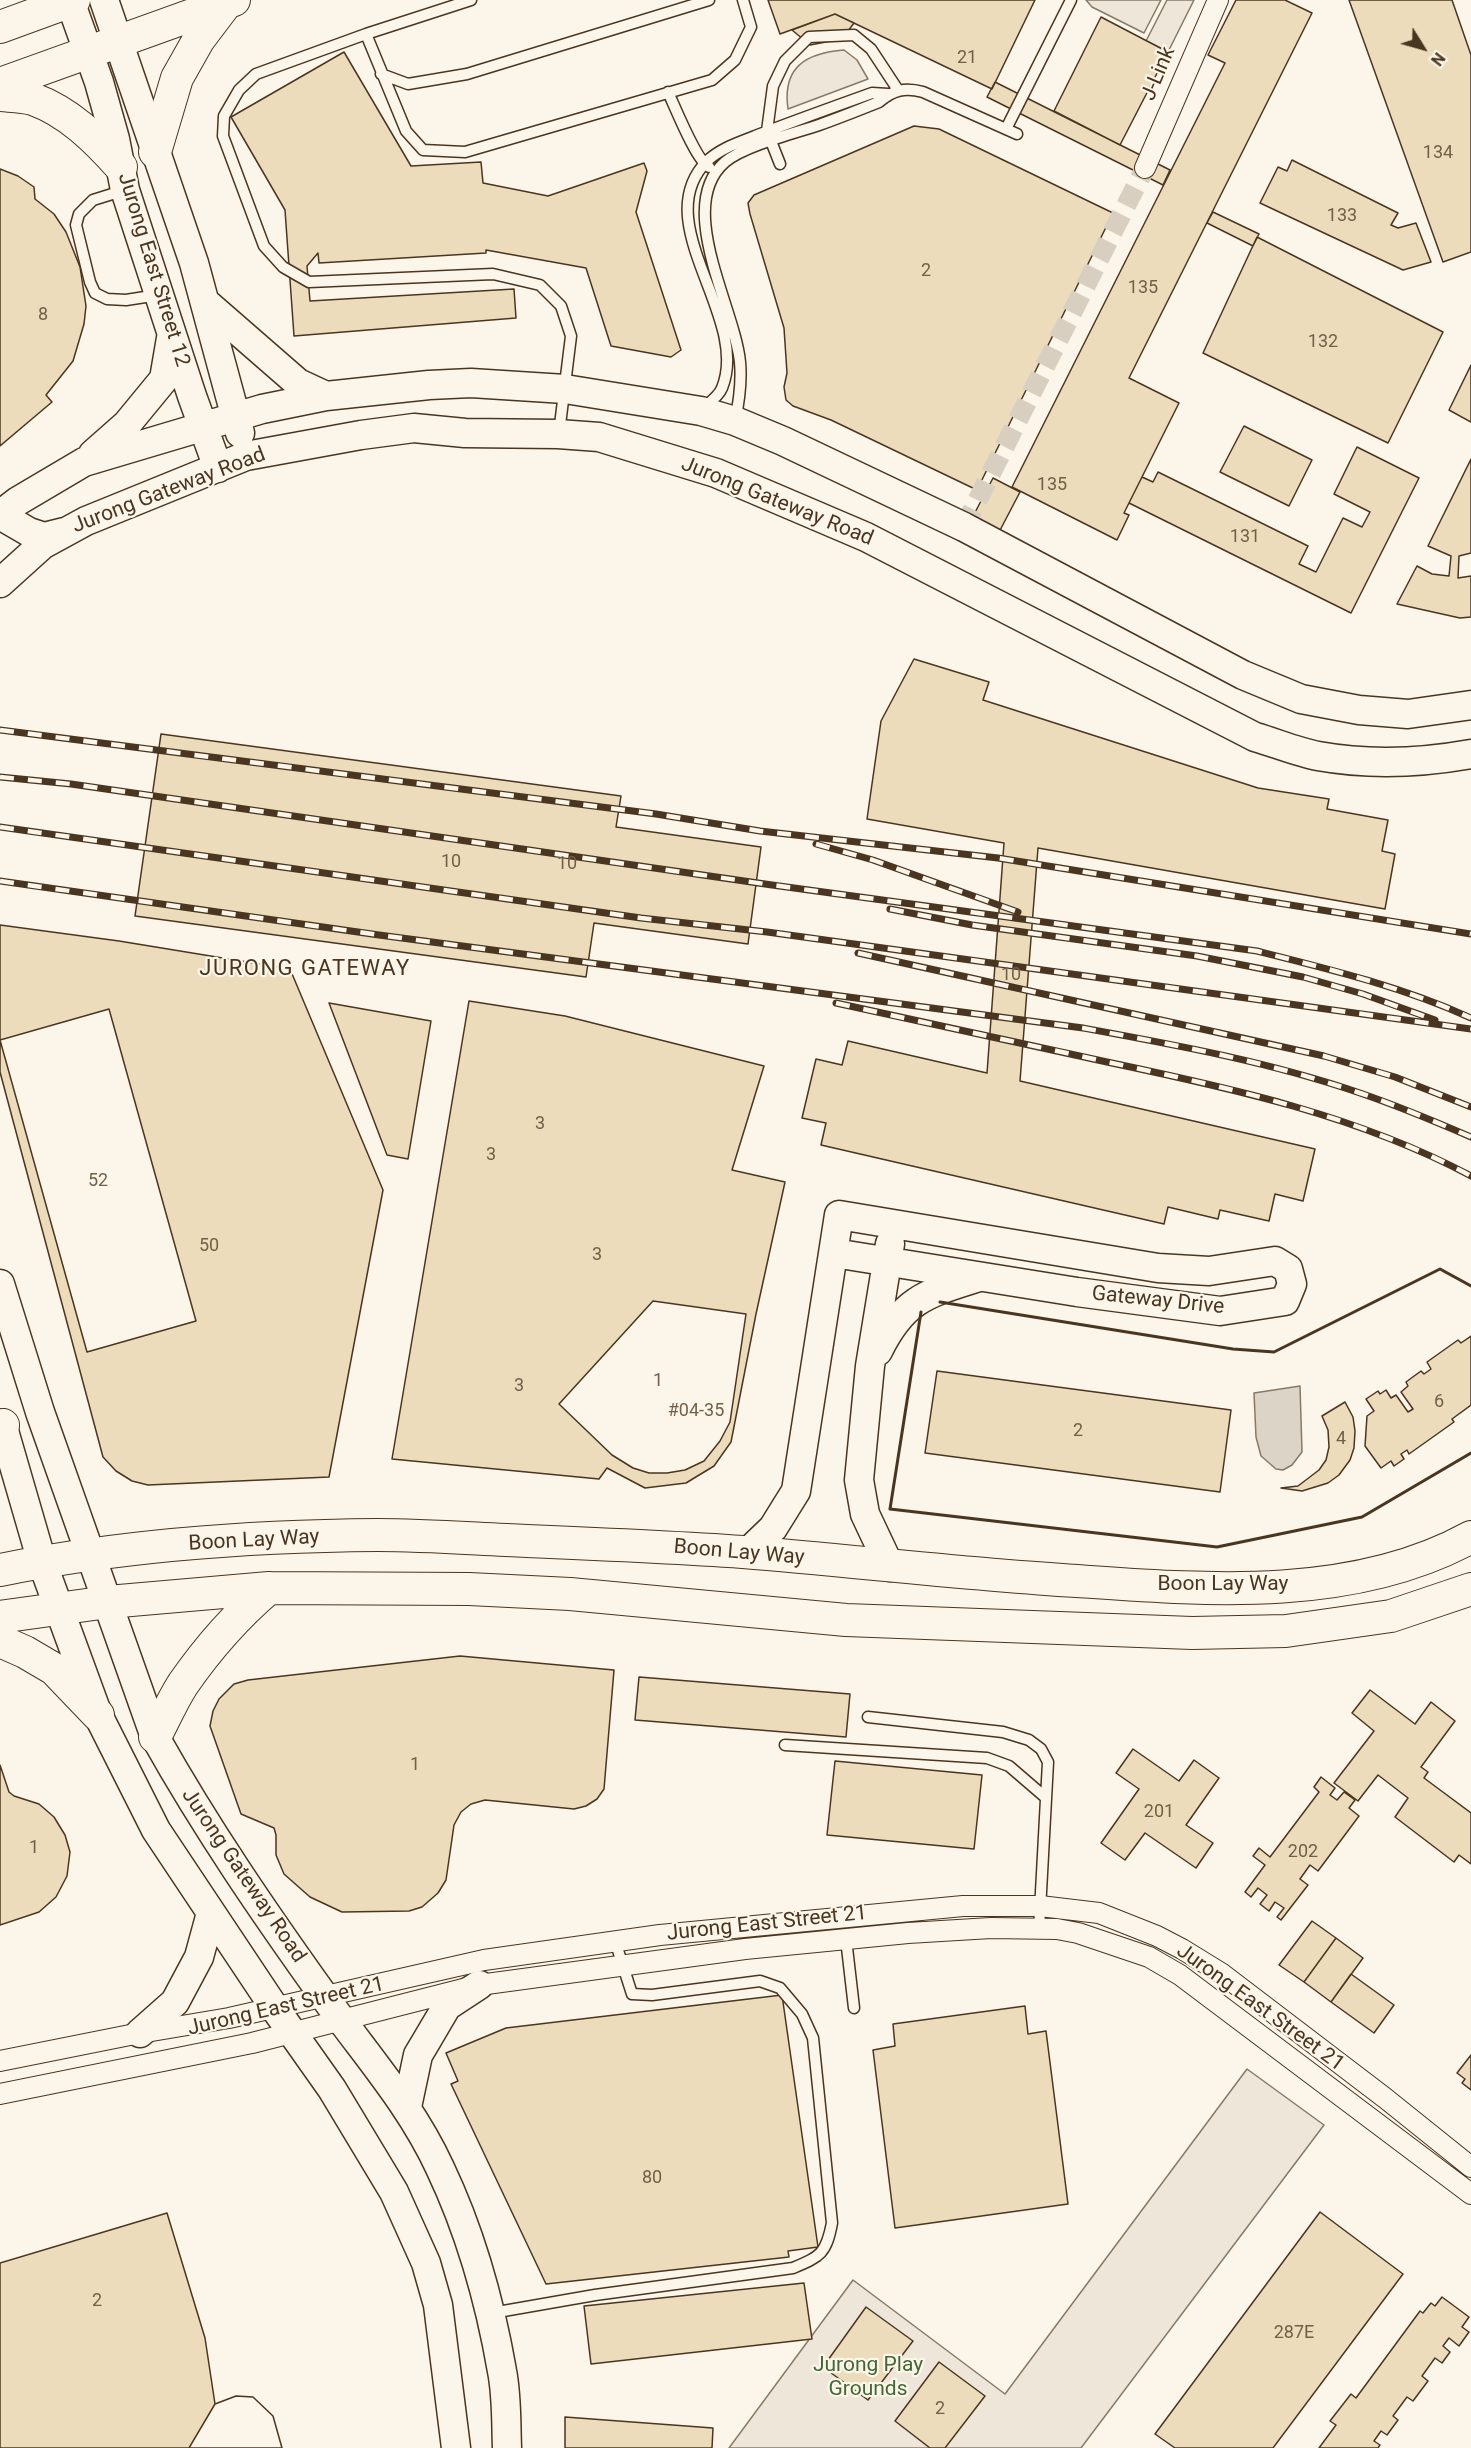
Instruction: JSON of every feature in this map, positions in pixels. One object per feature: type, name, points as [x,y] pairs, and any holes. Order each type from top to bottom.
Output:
[{"type":"main road","name":"Jurong East Street 12","points":[[104,0],[103,47],[123,178],[158,295],[218,468]]},
{"type":"main road","name":"Jurong East Street 12","points":[[72,1],[103,47],[155,152],[206,302],[246,456]]},
{"type":"main road","points":[[0,27],[72,1]]},
{"type":"main road","points":[[0,84],[230,1]]},
{"type":"main road","points":[[155,152],[177,78],[199,39],[230,1]]},
{"type":"main road","points":[[0,95],[31,99],[57,111],[90,133],[123,178]]},
{"type":"main road","points":[[206,302],[298,383],[326,396]]},
{"type":"main road","points":[[84,462],[127,424],[164,379],[172,332]]},
{"type":"main road","points":[[64,532],[44,537],[29,532],[5,506],[84,462],[236,416],[326,396],[389,388],[471,383],[565,389],[701,411],[735,422],[830,462],[964,527],[1242,675],[1301,699],[1359,710],[1408,714],[1470,710]]},
{"type":"main road","name":"Jurong Gateway Road","points":[[0,583],[42,545],[64,532],[246,456],[414,428],[465,433],[599,437],[716,473],[866,537],[1255,737],[1318,756],[1378,762],[1435,761],[1471,754]]},
{"type":"main road","name":"Gateway Drive","points":[[747,1553],[773,1528],[796,1491],[839,1215],[1158,1268],[1209,1271],[1275,1261],[1288,1269],[1292,1284],[1285,1301],[1220,1311],[980,1277],[834,1253]]},
{"type":"main road","points":[[890,1567],[865,1514],[859,1480],[870,1366],[894,1224]]},
{"type":"main road","points":[[870,1366],[887,1333],[904,1311],[929,1293],[980,1277]]},
{"type":"main road","name":"Jurong Gateway Road","points":[[0,1284],[39,1412],[155,1737],[183,1787],[245,1883],[323,1996],[407,2107],[440,2168],[478,2267],[503,2373],[507,2448]]},
{"type":"main road","name":"Jurong Gateway Road","points":[[1,1430],[42,1562],[98,1715],[156,1830],[274,2007],[332,2089],[394,2192],[426,2263],[438,2305],[456,2448]]},
{"type":"main road","name":"Boon Lay Way","points":[[0,1570],[155,1547],[380,1535],[654,1546],[890,1567],[1178,1588],[1281,1588],[1376,1573],[1453,1547],[1471,1537]]},
{"type":"main road","points":[[316,1537],[310,1549],[309,1563],[313,1577],[322,1587]]},
{"type":"main road","points":[[0,1617],[108,1602],[269,1588],[322,1587],[469,1589],[570,1594],[846,1620],[1192,1633],[1286,1631],[1391,1616],[1471,1589]]},
{"type":"main road","points":[[155,1737],[182,1686],[207,1651],[238,1614],[269,1588]]},
{"type":"main road","points":[[0,1641],[54,1669],[98,1715]]},
{"type":"main road","points":[[140,2033],[175,2002],[199,1957],[211,1913]]},
{"type":"main road","points":[[407,2107],[421,2050],[447,2006],[479,1985]]},
{"type":"street","name":"J-Link","points":[[1145,168],[1218,0]]},
{"type":"street","name":"Jurong East Street 21","points":[[0,2094],[230,2048],[479,1985],[622,1965],[664,1947],[963,1906],[1040,1906],[1099,1913],[1157,1936],[1221,1973],[1262,2021],[1471,2194]]},
{"type":"street","name":"Jurong East Street 21","points":[[0,2061],[229,2018],[484,1960],[615,1941],[664,1947],[846,1939],[932,1932],[1039,1929],[1078,1933],[1149,1957],[1262,2021],[1385,2098],[1471,2167]]},
{"type":"lane","points":[[471,0],[366,34],[256,74],[239,90],[224,116],[223,136],[264,246],[282,267],[309,282],[493,274],[540,285],[561,306],[571,336],[558,434]]},
{"type":"lane","points":[[381,74],[408,84],[467,74],[709,0]]},
{"type":"lane","points":[[366,34],[406,130],[423,150],[465,152],[712,80],[735,60],[751,27],[743,0]]},
{"type":"lane","points":[[1006,129],[1071,0]]},
{"type":"lane","points":[[780,164],[769,136],[773,87],[792,53],[809,37],[854,35],[871,49],[893,92]]},
{"type":"lane","points":[[701,411],[722,391],[726,372],[724,333],[688,223],[688,202],[694,181],[704,165],[727,147],[879,102],[893,92],[910,88],[1017,134]]},
{"type":"lane","points":[[668,92],[704,165],[718,171]]},
{"type":"lane","points":[[735,422],[741,395],[740,362],[708,248],[706,196],[712,178],[726,161],[769,136]]},
{"type":"lane","points":[[123,178],[93,200],[79,214],[76,225],[90,282],[95,293],[107,299],[126,300],[158,295]]},
{"type":"lane","points":[[700,265],[712,261]]},
{"type":"lane","points":[[868,1717],[1003,1732],[1029,1740],[1041,1749],[1048,1762],[1039,1929]]},
{"type":"lane","points":[[785,1745],[987,1758],[1009,1766],[1045,1797]]},
{"type":"lane","points":[[846,1939],[854,2008]]},
{"type":"lane","points":[[489,2313],[595,2295],[793,2268],[815,2258],[828,2245],[832,2223],[813,2038],[802,2014],[780,1988],[760,1981],[651,1995],[632,1994],[615,1941]]},
{"type":"lane","points":[[1439,2169],[1451,2152]]},
{"type":"green space","points":[[1086,0],[1161,0],[1144,33],[1092,7]]},
{"type":"green space","points":[[1167,0],[1194,0],[1168,52],[1146,41]]},
{"type":"green space","points":[[844,50],[857,60],[868,79],[788,109],[789,82],[800,65],[818,55]]},
{"type":"green space","name":"Jurong Play Grounds","points":[[1247,2069],[1324,2125],[1081,2448],[729,2448],[853,2280],[1005,2394]]},
{"type":"shaded area","points":[[1300,1386],[1302,1452],[1292,1465],[1283,1470],[1276,1469],[1261,1456],[1256,1437],[1254,1393]]},
{"type":"building","points":[[768,0],[1035,0],[992,89],[835,14],[780,34]]},
{"type":"building","points":[[1236,0],[1285,0],[1312,13],[1129,378],[1179,403],[1124,513],[1129,515],[1117,540],[1012,487],[1225,63],[1208,55]]},
{"type":"building","points":[[1349,0],[1452,0],[1471,55],[1471,252],[1443,262]]},
{"type":"building","points":[[835,14],[854,23],[842,39],[810,45],[792,30]]},
{"type":"building","points":[[1101,17],[1168,52],[1120,145],[1054,111]]},
{"type":"building","points":[[344,52],[411,166],[481,162],[483,183],[548,196],[644,163],[647,171],[636,212],[681,350],[671,357],[611,346],[586,268],[486,250],[486,253],[319,263],[318,253],[307,266],[310,301],[514,289],[516,318],[294,336],[285,210],[231,117]]},
{"type":"building","points":[[995,82],[1170,170],[1163,185],[987,97]]},
{"type":"building","points":[[914,126],[939,129],[1113,213],[977,490],[831,420],[793,406],[786,400],[784,328],[748,203],[754,195]]},
{"type":"building","points":[[1292,160],[1398,213],[1391,225],[1398,228],[1416,223],[1431,262],[1403,270],[1260,203],[1278,167],[1287,171]]},
{"type":"building","points":[[0,169],[18,176],[34,187],[35,199],[54,214],[66,232],[80,267],[86,306],[84,324],[73,361],[46,395],[52,402],[0,446]]},
{"type":"building","points":[[1213,212],[1259,234],[1253,246],[1207,223]]},
{"type":"building","points":[[1257,237],[1443,332],[1388,443],[1203,353]]},
{"type":"building","points":[[1471,365],[1471,422],[1449,410]]},
{"type":"building","points":[[1244,426],[1312,460],[1289,506],[1220,472]]},
{"type":"building","points":[[1357,447],[1419,478],[1351,613],[1129,503],[1142,477],[1153,482],[1158,472],[1308,546],[1299,564],[1316,572],[1343,518],[1362,527],[1370,512],[1334,494]]},
{"type":"building","points":[[1471,459],[1471,553],[1459,556],[1458,578],[1471,576],[1471,617],[1460,618],[1397,604],[1417,566],[1432,574],[1449,576],[1451,556],[1428,546]]},
{"type":"building","points":[[993,478],[1020,492],[997,536],[970,522]]},
{"type":"building","points":[[914,659],[989,682],[983,700],[1258,788],[1329,799],[1327,809],[1388,820],[1382,851],[1395,854],[1385,909],[1038,848],[1020,1081],[1315,1149],[1303,1201],[1275,1194],[1269,1221],[1220,1210],[1218,1219],[1168,1207],[1164,1224],[821,1145],[826,1123],[802,1118],[816,1059],[842,1065],[848,1041],[987,1073],[1004,843],[867,819],[881,721]]},
{"type":"building","points":[[161,734],[621,796],[616,827],[761,847],[748,944],[594,923],[586,977],[135,916]]},
{"type":"building","points":[[0,925],[119,941],[290,969],[383,1190],[329,1477],[148,1485],[132,1481],[116,1471],[103,1457],[0,1072]]},
{"type":"building","points":[[469,1001],[565,1016],[764,1066],[732,1170],[785,1182],[731,1442],[714,1466],[686,1483],[645,1488],[607,1468],[599,1479],[392,1459]]},
{"type":"building","points":[[329,1003],[431,1021],[408,1159],[387,1155]]},
{"type":"building","points":[[109,1009],[196,1321],[87,1352],[0,1040]]},
{"type":"building","points":[[653,1301],[746,1314],[730,1422],[720,1441],[704,1461],[685,1470],[667,1473],[649,1473],[633,1468],[612,1455],[559,1404]]},
{"type":"building","points":[[1471,1336],[1471,1405],[1452,1419],[1454,1422],[1409,1454],[1407,1450],[1401,1454],[1404,1459],[1394,1466],[1391,1461],[1381,1468],[1365,1446],[1367,1416],[1374,1411],[1366,1399],[1378,1391],[1380,1394],[1386,1390],[1391,1398],[1396,1395],[1408,1412],[1413,1409],[1401,1392],[1408,1386],[1406,1382],[1421,1371],[1424,1374],[1431,1369],[1427,1362],[1458,1340],[1461,1343]]},
{"type":"building","points":[[937,1371],[1231,1410],[1220,1492],[925,1453]]},
{"type":"building","points":[[1345,1402],[1353,1417],[1354,1448],[1350,1460],[1339,1475],[1328,1483],[1302,1491],[1281,1488],[1298,1486],[1319,1470],[1326,1460],[1329,1447],[1328,1430],[1322,1416]]},
{"type":"building","points":[[460,1656],[614,1670],[604,1789],[597,1799],[586,1806],[574,1809],[485,1800],[471,1804],[461,1812],[454,1825],[446,1880],[438,1893],[422,1907],[409,1911],[342,1912],[310,1897],[284,1874],[276,1855],[274,1828],[241,1814],[210,1726],[213,1711],[219,1699],[234,1684],[248,1680]]},
{"type":"building","points":[[639,1677],[850,1694],[846,1737],[635,1720]]},
{"type":"building","points":[[1370,1690],[1415,1724],[1431,1702],[1455,1721],[1421,1767],[1428,1772],[1424,1778],[1471,1813],[1471,1864],[1459,1855],[1454,1862],[1395,1817],[1408,1798],[1378,1775],[1358,1801],[1334,1783],[1374,1731],[1352,1713]]},
{"type":"building","points":[[1133,1749],[1179,1781],[1194,1760],[1219,1778],[1186,1825],[1213,1843],[1196,1868],[1145,1833],[1125,1860],[1101,1843],[1139,1789],[1116,1773]]},
{"type":"building","points":[[835,1761],[982,1775],[974,1849],[827,1835]]},
{"type":"building","points":[[0,1765],[9,1792],[14,1796],[39,1804],[54,1817],[65,1835],[70,1852],[67,1876],[56,1897],[39,1912],[0,1925]]},
{"type":"building","points":[[1321,1777],[1335,1788],[1330,1795],[1337,1800],[1344,1792],[1355,1800],[1349,1808],[1359,1816],[1318,1871],[1310,1865],[1300,1879],[1308,1885],[1281,1920],[1277,1917],[1284,1908],[1275,1902],[1269,1911],[1260,1904],[1267,1895],[1258,1888],[1251,1897],[1245,1892],[1265,1865],[1253,1856],[1259,1848],[1270,1857],[1319,1792],[1314,1787]]},
{"type":"building","points":[[1312,1921],[1336,1938],[1304,1982],[1279,1965]]},
{"type":"building","points":[[1336,1938],[1363,1958],[1331,2002],[1304,1982]]},
{"type":"building","points":[[1351,1974],[1394,2005],[1374,2033],[1331,2002]]},
{"type":"building","points":[[782,1995],[818,2247],[788,2251],[789,2257],[546,2284],[451,2084],[458,2081],[446,2053],[506,2028]]},
{"type":"building","points":[[1025,2006],[1028,2034],[1046,2031],[1068,2204],[895,2228],[873,2050],[895,2046],[893,2024]]},
{"type":"building","points":[[1471,2055],[1471,2090],[1462,2083],[1465,2079],[1457,2073]]},
{"type":"building","points":[[1320,2212],[1403,2274],[1273,2448],[1175,2448],[1155,2434]]},
{"type":"building","points":[[167,2213],[205,2338],[215,2404],[236,2396],[253,2397],[273,2416],[282,2448],[0,2448],[0,2263]]},
{"type":"building","points":[[804,2283],[812,2339],[591,2364],[584,2306]]},
{"type":"building","points":[[1442,2297],[1469,2317],[1462,2327],[1469,2332],[1459,2346],[1449,2338],[1443,2346],[1450,2352],[1442,2363],[1435,2358],[1422,2376],[1428,2381],[1413,2401],[1407,2397],[1393,2416],[1398,2420],[1387,2435],[1381,2431],[1374,2441],[1380,2445],[1378,2448],[1319,2448],[1336,2425],[1330,2421],[1351,2394],[1356,2398],[1420,2311],[1423,2313],[1431,2303],[1435,2306]]},
{"type":"building","points":[[866,2307],[913,2341],[868,2400],[823,2367]]},
{"type":"building","points":[[939,2362],[985,2396],[945,2448],[930,2448],[895,2421]]},
{"type":"building","points":[[236,2396],[253,2397],[273,2416],[282,2448],[189,2448],[215,2404]]},
{"type":"building","points":[[565,2417],[713,2428],[712,2448],[565,2448]]},
{"type":"tunnel","points":[[964,527],[1145,168]]},
{"type":"railway","points":[[0,730],[656,814],[760,831],[998,858],[1471,934]]},
{"type":"railway","points":[[0,777],[71,784],[772,885],[1257,951],[1392,988],[1471,1018]]},
{"type":"railway","points":[[0,827],[641,918],[767,932],[1471,1029]]},
{"type":"railway","points":[[816,844],[873,860],[1018,912]]},
{"type":"railway","points":[[0,881],[379,935],[1083,1028],[1188,1048],[1292,1072],[1374,1098],[1471,1137]]},
{"type":"railway","points":[[890,909],[972,925],[1197,956],[1303,977],[1363,994],[1435,1020]]},
{"type":"railway","points":[[858,953],[1324,1056],[1395,1077],[1471,1107]]},
{"type":"railway","points":[[836,1003],[1200,1082],[1294,1106],[1384,1137],[1471,1176]]},
{"type":"wall","points":[[940,1302],[1233,1349],[1274,1352],[1440,1269],[1471,1286]]},
{"type":"wall","points":[[921,1312],[890,1509],[1217,1547],[1362,1517],[1471,1453]]},
{"type":"district","name":"JURONG GATEWAY","points":[[305,969]]}]
